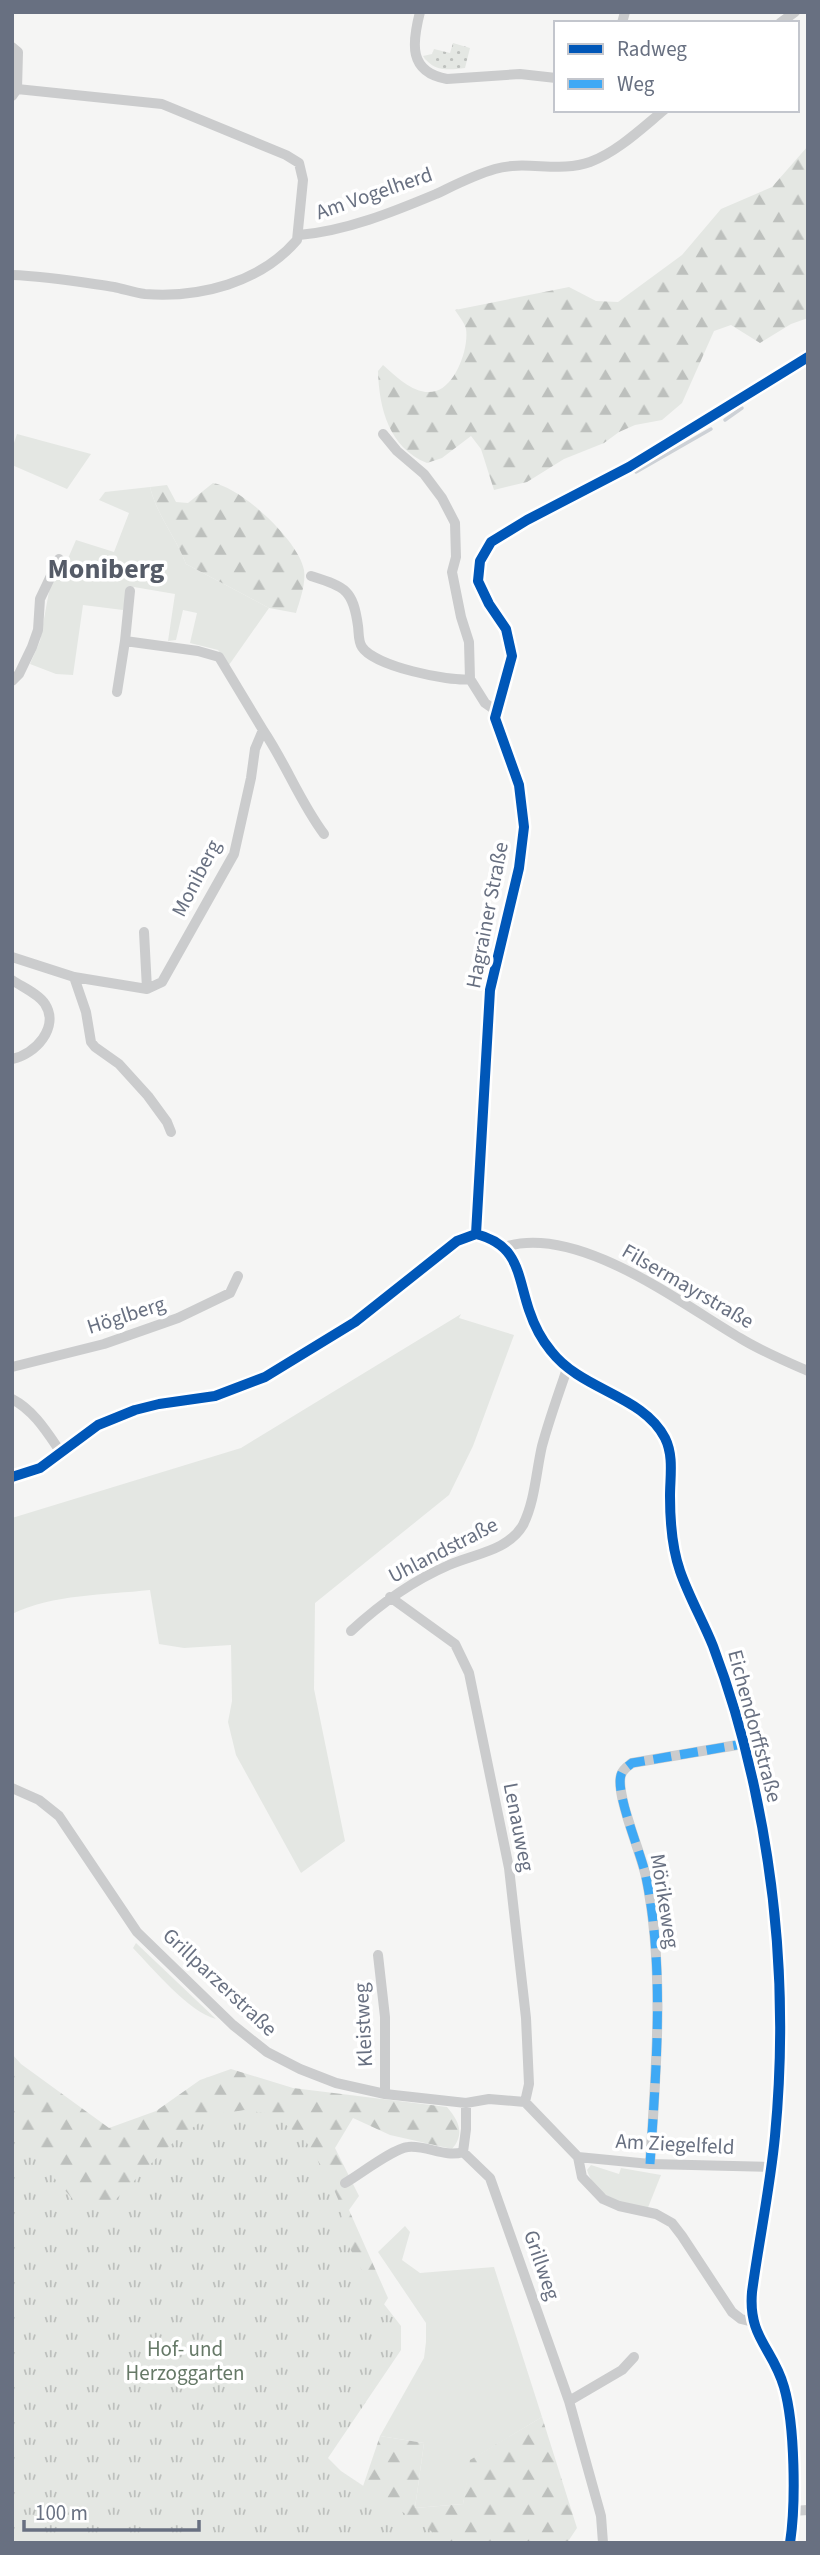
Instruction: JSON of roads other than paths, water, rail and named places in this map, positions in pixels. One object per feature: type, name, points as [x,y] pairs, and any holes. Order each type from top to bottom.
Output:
[{"type":"street","points":[[420,12],[414,34],[414,50],[419,62],[437,77],[447,79],[520,75],[554,78]]},
{"type":"street","points":[[12,47],[18,52],[14,92],[162,104],[286,155],[299,163],[303,180],[299,235]]},
{"type":"street","name":"Am Vogelherd","points":[[12,275],[46,276],[142,294],[181,293],[226,286],[244,280],[279,259],[299,235],[323,233],[358,223],[496,168],[542,164],[575,166],[588,162],[616,147],[661,112]]},
{"type":"street","points":[[495,710],[509,673],[512,656],[506,629],[478,581],[480,561],[491,542],[527,520],[629,467],[808,357]]},
{"type":"street","points":[[311,576],[341,586],[348,592],[355,605],[360,645],[367,653],[383,661],[446,679],[470,678],[469,642],[452,572],[456,557],[455,523],[442,498],[424,474],[397,452],[383,434]]},
{"type":"street","points":[[12,681],[30,654],[38,631],[40,599],[59,559]]},
{"type":"street","points":[[117,692],[130,590]]},
{"type":"street","points":[[125,641],[198,651],[219,657],[288,770],[311,817],[324,834]]},
{"type":"street","name":"Hagrainer Straße","points":[[470,678],[485,703],[495,710],[496,727],[513,763],[519,785],[524,827],[519,869],[490,990],[476,1234]]},
{"type":"street","name":"Moniberg","points":[[144,932],[147,989],[162,982],[234,854],[255,749],[263,730]]},
{"type":"street","points":[[12,957],[74,977],[147,989]]},
{"type":"street","points":[[74,977],[83,1000],[91,1042],[119,1064],[148,1096],[171,1132]]},
{"type":"street","points":[[12,981],[44,1002],[49,1016],[47,1030],[41,1042],[20,1058],[12,1059]]},
{"type":"street","points":[[12,1477],[40,1468],[98,1426],[135,1410],[215,1396],[265,1377],[355,1322],[457,1241],[476,1234],[488,1237],[504,1247]]},
{"type":"street","name":"Filsermayrstraße","points":[[504,1247],[521,1242],[550,1244],[617,1266],[675,1296],[739,1338],[808,1371]]},
{"type":"street","name":"Eichendorffstraße","points":[[504,1247],[519,1274],[528,1309],[539,1335],[566,1369],[648,1415],[666,1440],[670,1453],[671,1524],[679,1569],[714,1649],[754,1785],[772,1895],[781,2001],[779,2079],[771,2167],[752,2292],[752,2322]]},
{"type":"street","name":"Höglberg","points":[[12,1367],[104,1344],[177,1318],[230,1293],[238,1276]]},
{"type":"street","name":"Uhlandstraße","points":[[351,1631],[390,1598],[449,1565],[480,1555],[505,1542],[522,1525],[529,1508],[566,1369]]},
{"type":"street","points":[[12,1399],[33,1415],[62,1454]]},
{"type":"street","name":"Lenauweg","points":[[390,1598],[455,1644],[469,1673],[509,1868],[526,2018],[529,2084],[525,2102]]},
{"type":"street","name":"Mörikeweg","points":[[650,2164],[657,2050],[653,1931],[646,1878],[622,1794],[620,1777],[632,1763],[743,1744]]},
{"type":"street","name":"Grillparzerstraße","points":[[12,1788],[39,1800],[59,1816],[137,1932],[233,2025],[267,2052],[336,2083],[385,2094],[466,2103],[489,2099],[525,2102]]},
{"type":"street","name":"Kleistweg","points":[[379,1955],[384,2017],[385,2094]]},
{"type":"street","points":[[525,2102],[578,2157],[583,2177],[603,2199],[619,2206],[656,2214],[672,2223],[732,2312],[741,2319],[752,2322],[780,2374],[787,2399],[792,2440],[790,2543]]},
{"type":"street","points":[[345,2183],[405,2147],[419,2147],[454,2155],[463,2152],[466,2103]]},
{"type":"street","name":"Grillweg","points":[[463,2152],[490,2178],[569,2401],[601,2516],[603,2543]]},
{"type":"street","name":"Am Ziegelfeld","points":[[578,2157],[650,2164],[771,2167]]},
{"type":"street","points":[[569,2401],[622,2370],[634,2357]]},
{"type":"street","points":[[792,2511],[808,2510]]},
{"type":"waterway","points":[[725,420],[742,408]]},
{"type":"waterway","points":[[636,472],[711,429]]},
{"type":"district","name":"Moniberg","points":[[106,569]]},
{"type":"park label","name":"Hof- und Herzoggarten","points":[[185,2361]]}]
